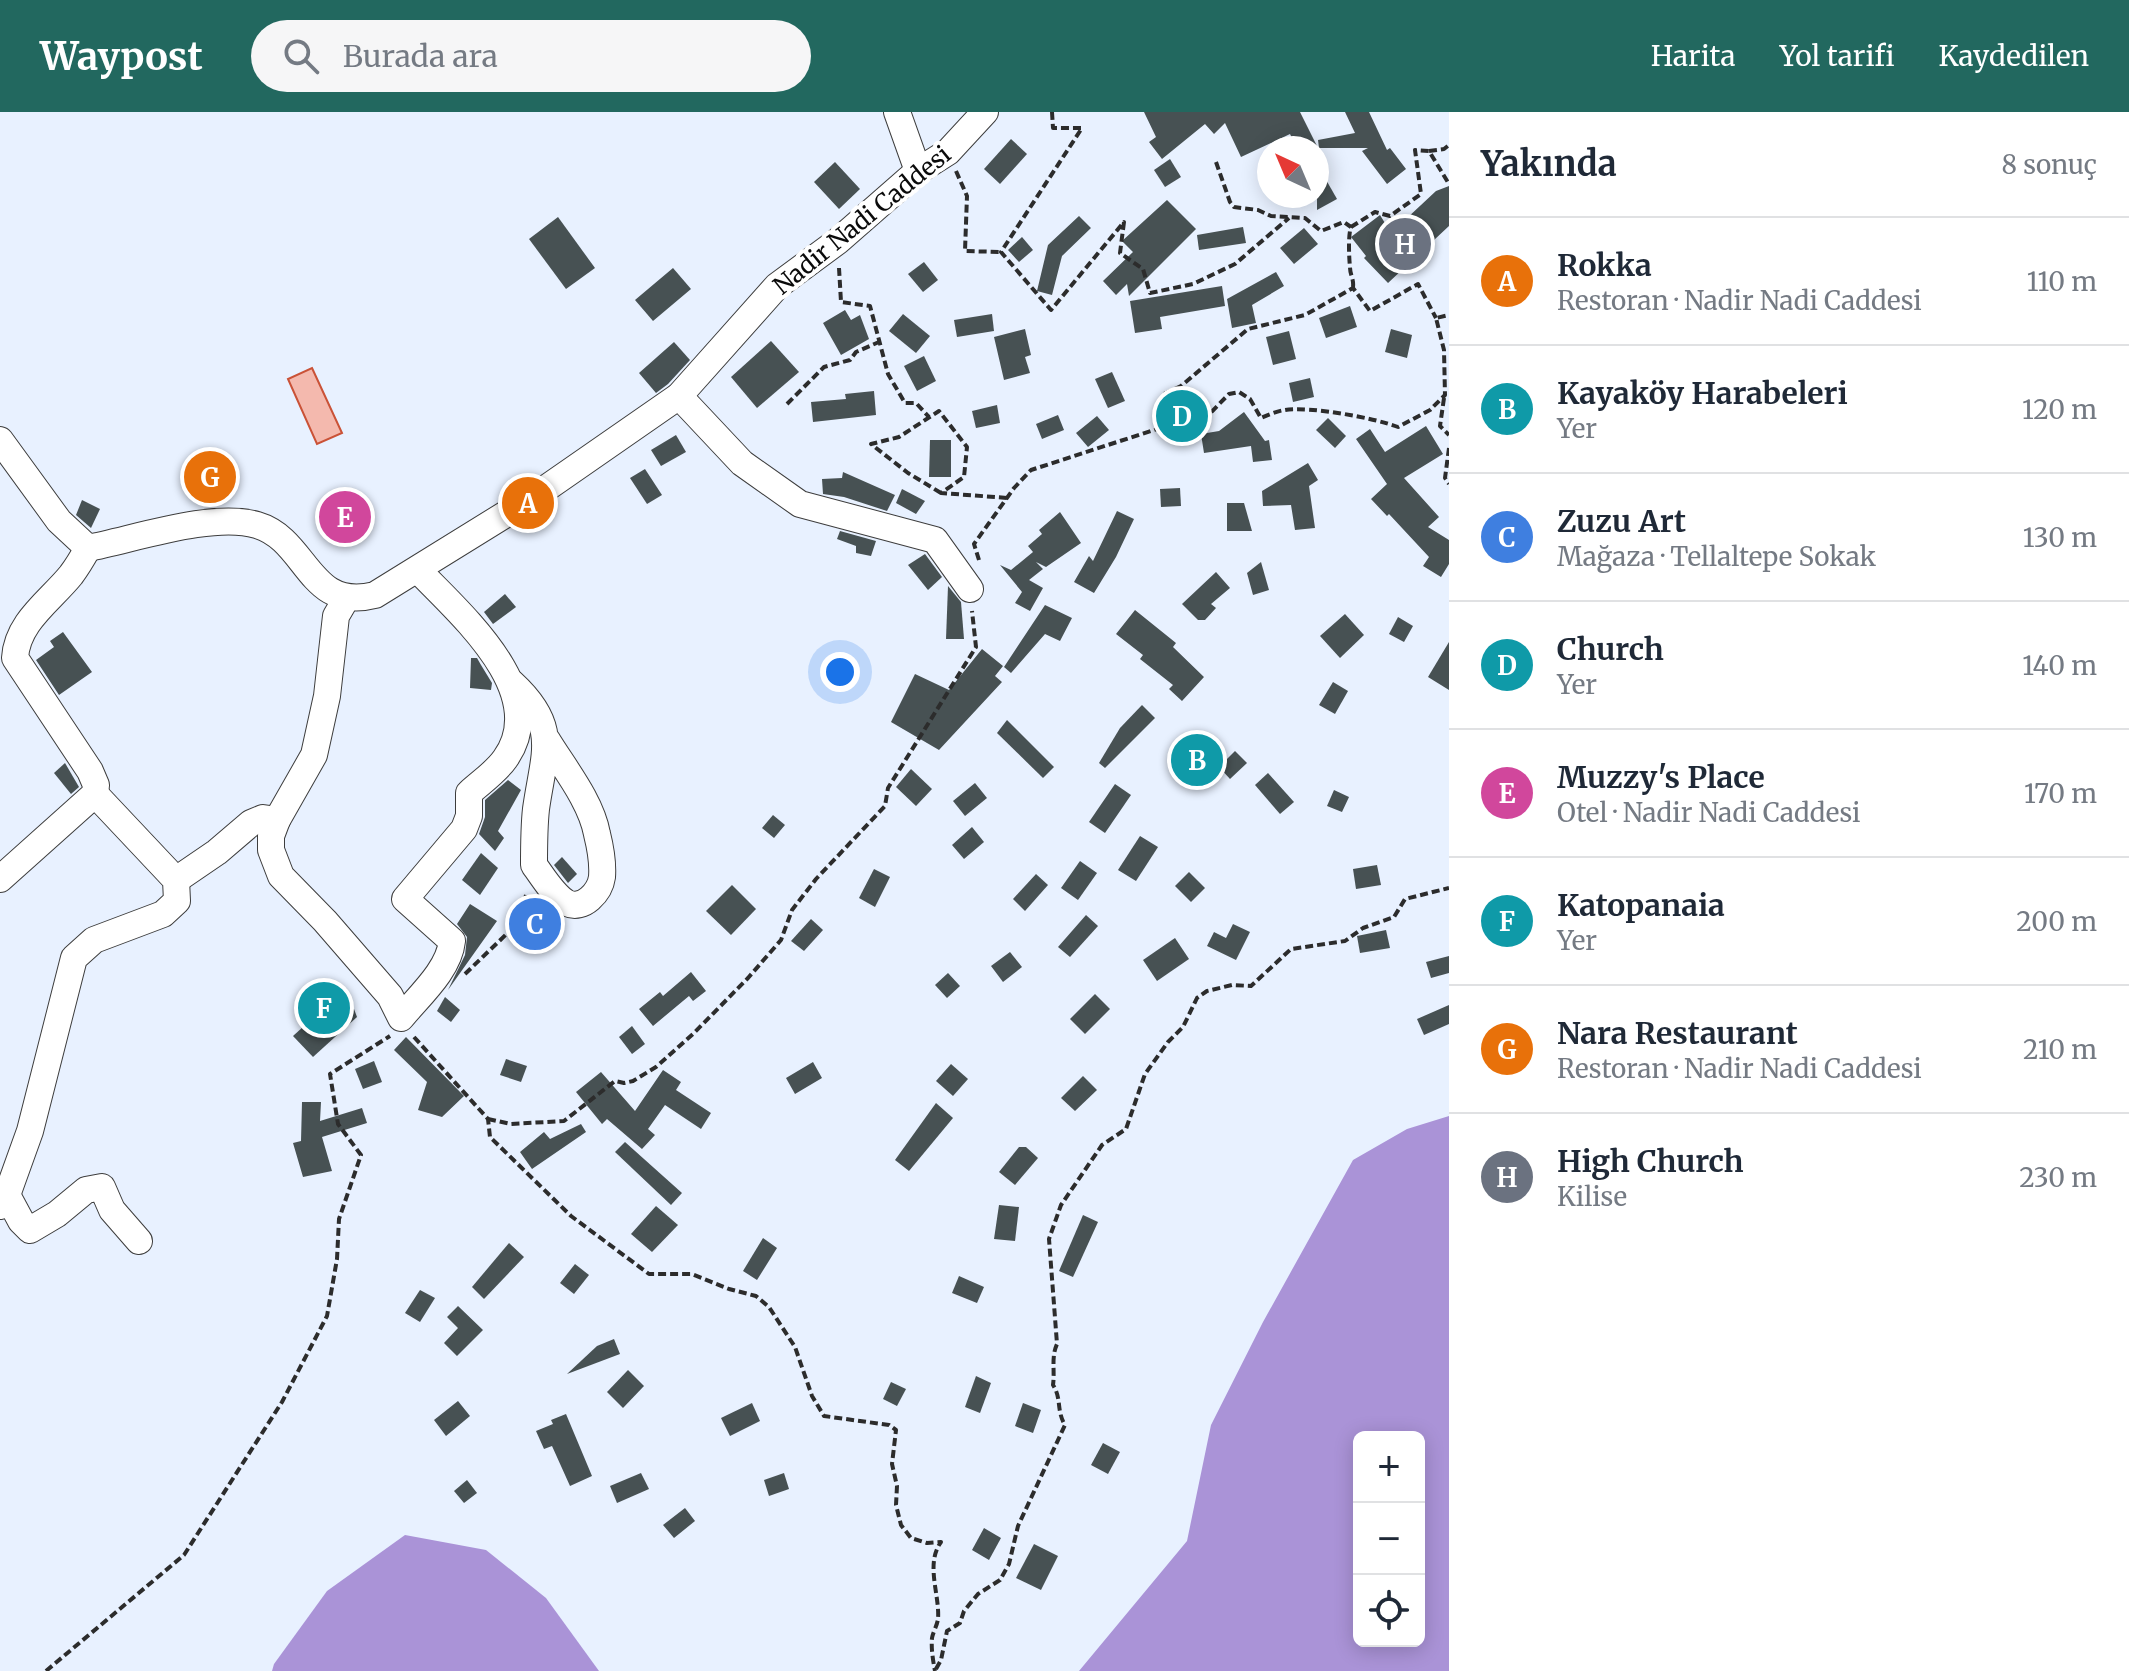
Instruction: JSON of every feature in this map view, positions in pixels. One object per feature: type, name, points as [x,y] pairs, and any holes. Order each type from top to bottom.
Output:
[{"type":"street","points":[[897,112],[918,171]]},
{"type":"street","name":"Nadir Nadi Caddesi","points":[[346,599],[375,595],[418,570],[535,496],[679,396],[777,286],[838,241],[918,171],[948,152],[985,112]]},
{"type":"street","points":[[679,396],[742,463],[800,504],[935,540],[970,589]]},
{"type":"street","points":[[0,440],[9,472],[88,548]]},
{"type":"street","points":[[0,879],[95,794],[96,785],[90,771],[9,668],[26,624],[72,573],[88,548],[183,527],[247,523],[273,532],[317,581],[346,599],[336,616],[327,696],[314,755],[277,820],[271,836],[271,850],[281,876],[390,996],[401,1018],[437,973],[451,949],[452,941],[405,899],[464,829],[469,816],[469,793],[504,760],[514,743],[518,725],[510,681]]},
{"type":"street","points":[[418,570],[486,641],[510,681],[526,696],[542,719],[547,740],[597,831],[602,879],[596,892],[586,902],[575,905],[566,903],[534,865],[535,814],[547,740]]},
{"type":"street","points":[[95,794],[176,880],[177,901],[163,914],[94,940],[74,958],[30,1131],[4,1201],[30,1230],[57,1214],[86,1190],[102,1187],[112,1210],[139,1241]]},
{"type":"street","points":[[176,880],[217,852],[251,823],[263,818],[277,820]]},
{"type":"path","points":[[1001,252],[1082,128],[1053,128],[1052,112]]},
{"type":"path","points":[[1449,145],[1444,149],[1415,150],[1421,194],[1390,216],[1375,212],[1351,227],[1347,238],[1351,248],[1353,288],[1370,311],[1418,284],[1436,318],[1444,350],[1445,395],[1440,426],[1449,435]]},
{"type":"path","points":[[1429,151],[1449,184]]},
{"type":"path","points":[[948,152],[967,196],[965,251],[1001,252],[1051,310],[1124,222],[1120,253],[1143,269],[1150,293],[1193,284],[1235,264],[1289,218]]},
{"type":"path","points":[[1216,162],[1234,207],[1289,218],[1305,218],[1321,231],[1344,222],[1351,227]]},
{"type":"path","points":[[838,241],[841,302],[870,306],[888,374],[905,403],[916,403],[929,417]]},
{"type":"path","points":[[1157,429],[1164,394],[1181,386],[1248,329],[1305,315],[1353,288]]},
{"type":"path","points":[[1436,318],[1449,315]]},
{"type":"path","points":[[787,404],[824,367],[850,360],[856,352],[879,342]]},
{"type":"path","points":[[46,1671],[184,1555],[282,1402],[327,1316],[337,1259],[339,1219],[361,1155],[338,1124],[330,1074],[390,1036],[401,1018],[414,1037],[488,1119],[511,1124],[564,1121],[615,1081],[633,1081],[656,1067],[748,978],[781,940],[792,910],[816,879],[885,806],[888,788],[976,647],[970,589],[983,573],[974,544],[1014,488],[1031,470],[1157,429],[1183,441],[1229,394],[1239,392],[1250,399],[1261,418],[1286,409],[1380,420],[1398,427],[1430,410],[1445,395]]},
{"type":"path","points":[[941,493],[964,477],[967,447],[939,411],[899,437],[871,444],[908,473],[941,493],[1008,498]]},
{"type":"path","points":[[1449,448],[1445,478],[1449,484]]},
{"type":"path","points":[[437,973],[467,974],[519,922],[534,865]]},
{"type":"path","points":[[488,1119],[490,1137],[514,1162],[571,1216],[649,1274],[692,1274],[756,1296],[769,1307],[795,1347],[812,1396],[824,1416],[889,1425],[896,1430],[892,1464],[901,1525],[911,1538],[927,1543],[941,1542],[937,1547],[934,1572],[938,1620],[932,1638],[935,1671],[941,1660],[947,1631],[960,1623],[964,1611],[978,1594],[1000,1580],[1009,1564],[1018,1526],[1065,1425],[1057,1413],[1059,1395],[1053,1385],[1055,1369],[1052,1355],[1057,1344],[1049,1239],[1061,1205],[1102,1145],[1126,1129],[1145,1074],[1183,1027],[1197,998],[1207,991],[1232,985],[1251,986],[1291,949],[1345,941],[1363,928],[1394,917],[1405,899],[1449,888]]},
{"type":"shaded area","points":[[312,368],[342,433],[317,444],[288,379]]},
{"type":"shaded area","points":[[1449,1116],[1449,1671],[1079,1671],[1187,1541],[1211,1425],[1263,1322],[1353,1160],[1407,1129]]},
{"type":"shaded area","points":[[405,1535],[486,1550],[546,1598],[599,1671],[272,1671],[327,1591]]},
{"type":"building","points":[[1144,112],[1300,112],[1312,136],[1257,136],[1257,149],[1241,157],[1225,123],[1214,134],[1205,124],[1162,159],[1149,142],[1156,137]]},
{"type":"building","points":[[1345,112],[1369,112],[1387,150],[1390,148],[1406,169],[1387,184],[1362,151],[1368,148],[1329,148],[1329,138],[1355,133]]},
{"type":"building","points":[[1011,139],[1027,154],[1000,184],[984,169]]},
{"type":"building","points":[[1170,159],[1181,177],[1165,187],[1154,170]]},
{"type":"building","points":[[835,162],[860,189],[839,209],[814,182]]},
{"type":"building","points":[[1329,185],[1337,199],[1329,203]]},
{"type":"building","points":[[1449,186],[1449,226],[1388,283],[1364,258],[1366,256],[1351,237],[1380,215],[1391,233],[1436,191]]},
{"type":"building","points":[[1167,200],[1196,229],[1129,296],[1127,284],[1116,295],[1103,281],[1133,252],[1122,241]]},
{"type":"building","points":[[1079,216],[1091,228],[1062,256],[1052,295],[1037,291],[1048,245]]},
{"type":"building","points":[[558,217],[595,268],[566,289],[529,239]]},
{"type":"building","points":[[1243,227],[1246,243],[1199,250],[1197,235]]},
{"type":"building","points":[[1304,228],[1318,244],[1294,264],[1280,248]]},
{"type":"building","points":[[1022,237],[1033,250],[1019,262],[1008,250]]},
{"type":"building","points":[[924,262],[938,280],[923,292],[908,274]]},
{"type":"building","points":[[673,268],[691,289],[653,321],[635,300]]},
{"type":"building","points":[[1276,272],[1284,286],[1252,305],[1256,323],[1232,328],[1227,299]]},
{"type":"building","points":[[1222,286],[1225,306],[1160,317],[1162,329],[1135,333],[1130,301]]},
{"type":"building","points":[[1350,306],[1357,327],[1326,338],[1319,318]]},
{"type":"building","points":[[845,310],[851,320],[860,315],[869,339],[841,355],[823,323]]},
{"type":"building","points":[[903,314],[930,336],[916,353],[889,331]]},
{"type":"building","points":[[992,314],[994,331],[957,337],[954,320]]},
{"type":"building","points":[[1025,329],[1031,355],[1025,357],[1030,373],[1004,380],[994,337]]},
{"type":"building","points":[[1391,329],[1412,335],[1407,358],[1385,352]]},
{"type":"building","points":[[1289,331],[1296,359],[1273,365],[1266,337]]},
{"type":"building","points":[[771,341],[799,372],[757,408],[731,377]]},
{"type":"building","points":[[674,342],[690,360],[656,393],[639,373]]},
{"type":"building","points":[[924,356],[936,381],[917,391],[904,366]]},
{"type":"building","points":[[1112,372],[1125,401],[1108,408],[1095,379]]},
{"type":"building","points":[[1310,378],[1314,397],[1293,402],[1289,383]]},
{"type":"building","points":[[874,391],[876,415],[813,422],[811,402],[846,399],[845,394]]},
{"type":"building","points":[[1192,403],[1197,421],[1174,428],[1168,412]]},
{"type":"building","points":[[997,405],[1000,423],[976,428],[972,411]]},
{"type":"building","points":[[1244,412],[1265,441],[1269,440],[1272,460],[1253,462],[1251,446],[1204,453],[1201,434],[1219,431]]},
{"type":"building","points":[[1058,415],[1064,430],[1042,439],[1036,424]]},
{"type":"building","points":[[1097,416],[1109,430],[1088,447],[1076,433]]},
{"type":"building","points":[[1328,418],[1346,436],[1335,448],[1316,430]]},
{"type":"building","points":[[1426,426],[1443,454],[1404,478],[1439,517],[1428,527],[1449,540],[1449,564],[1441,577],[1423,566],[1429,557],[1371,499],[1387,484],[1356,439],[1370,429],[1385,452]]},
{"type":"building","points":[[676,435],[686,452],[661,466],[651,450]]},
{"type":"building","points":[[930,440],[951,440],[951,477],[929,477]]},
{"type":"building","points":[[1308,463],[1318,480],[1309,486],[1315,528],[1295,530],[1291,505],[1263,506],[1262,491]]},
{"type":"building","points":[[645,469],[662,495],[647,504],[630,478]]},
{"type":"building","points":[[843,472],[895,495],[887,511],[844,497],[823,494],[822,479],[842,478]]},
{"type":"building","points":[[1180,488],[1181,506],[1161,507],[1160,489]]},
{"type":"building","points":[[902,489],[925,501],[916,514],[896,503]]},
{"type":"building","points":[[82,500],[100,509],[91,528],[76,515]]},
{"type":"building","points":[[1227,503],[1244,503],[1252,531],[1227,531]]},
{"type":"building","points":[[1117,511],[1134,519],[1094,593],[1074,582],[1089,556],[1093,561]]},
{"type":"building","points":[[1060,512],[1081,543],[1046,567],[1036,562],[1043,569],[1029,580],[1043,588],[1030,611],[1015,603],[1022,592],[1000,565],[1011,570],[1033,552],[1028,546],[1042,534],[1039,530]]},
{"type":"building","points":[[840,531],[876,541],[871,556],[856,553],[856,546],[837,539]]},
{"type":"building","points":[[925,554],[942,577],[928,590],[908,565]]},
{"type":"building","points":[[1261,562],[1269,590],[1253,595],[1247,573]]},
{"type":"building","points":[[1216,572],[1230,588],[1211,604],[1216,608],[1205,620],[1198,620],[1182,604]]},
{"type":"building","points":[[948,586],[961,602],[964,639],[946,639]]},
{"type":"building","points":[[505,594],[516,607],[493,624],[484,612]]},
{"type":"building","points":[[1045,605],[1072,618],[1060,641],[1045,634],[1011,673],[1004,667]]},
{"type":"building","points":[[1135,610],[1176,643],[1173,647],[1204,677],[1182,701],[1169,689],[1173,685],[1140,659],[1143,655],[1116,634]]},
{"type":"building","points":[[1345,614],[1364,635],[1340,658],[1320,636]]},
{"type":"building","points":[[1398,617],[1413,626],[1404,642],[1389,634]]},
{"type":"building","points":[[63,632],[92,672],[59,695],[36,660],[54,647],[50,641]]},
{"type":"building","points":[[1449,642],[1449,690],[1428,677]]},
{"type":"building","points":[[982,649],[1003,666],[995,676],[1002,682],[939,750],[891,722],[915,674],[949,690]]},
{"type":"building","points":[[471,658],[477,658],[492,683],[491,690],[470,688]]},
{"type":"building","points":[[1333,682],[1348,691],[1335,714],[1319,705]]},
{"type":"building","points":[[1142,705],[1155,718],[1105,768],[1099,763],[1120,728]]},
{"type":"building","points":[[1007,720],[1054,767],[1043,778],[997,733]]},
{"type":"building","points":[[1183,741],[1197,751],[1188,764],[1174,754]]},
{"type":"building","points":[[1235,751],[1247,763],[1230,779],[1219,767]]},
{"type":"building","points":[[65,763],[79,787],[71,794],[54,773]]},
{"type":"building","points":[[911,769],[932,789],[916,806],[896,787]]},
{"type":"building","points":[[1268,773],[1294,802],[1280,814],[1255,785]]},
{"type":"building","points":[[508,780],[521,790],[498,831],[504,838],[495,851],[479,834],[485,817],[485,800]]},
{"type":"building","points":[[975,783],[987,798],[965,816],[953,801]]},
{"type":"building","points":[[1115,784],[1131,795],[1105,833],[1089,822]]},
{"type":"building","points":[[1334,790],[1349,797],[1342,812],[1327,806]]},
{"type":"building","points":[[773,815],[785,825],[774,838],[762,828]]},
{"type":"building","points":[[972,827],[984,842],[964,859],[952,845]]},
{"type":"building","points":[[1140,836],[1158,847],[1136,881],[1118,870]]},
{"type":"building","points":[[481,853],[498,868],[480,895],[462,880]]},
{"type":"building","points":[[562,857],[577,874],[568,883],[554,865]]},
{"type":"building","points":[[1080,861],[1097,873],[1078,900],[1061,888]]},
{"type":"building","points":[[1377,865],[1381,885],[1356,889],[1353,869]]},
{"type":"building","points":[[874,869],[890,877],[875,907],[859,898]]},
{"type":"building","points":[[1189,872],[1205,888],[1191,902],[1175,886]]},
{"type":"building","points":[[1036,874],[1048,885],[1025,911],[1013,899]]},
{"type":"building","points":[[732,885],[756,909],[731,935],[706,911]]},
{"type":"building","points":[[470,904],[497,921],[448,990],[465,955],[467,937],[457,924]]},
{"type":"building","points":[[1086,915],[1098,926],[1070,957],[1058,947]]},
{"type":"building","points":[[811,919],[823,930],[804,951],[791,941]]},
{"type":"building","points":[[1233,924],[1250,932],[1236,960],[1207,946],[1214,932],[1226,938]]},
{"type":"building","points":[[1386,930],[1390,948],[1360,953],[1357,936]]},
{"type":"building","points":[[1175,938],[1189,959],[1157,981],[1143,960]]},
{"type":"building","points":[[1010,952],[1022,967],[1003,982],[991,966]]},
{"type":"building","points":[[1449,956],[1449,973],[1431,978],[1426,962]]},
{"type":"building","points":[[691,972],[706,991],[693,1001],[689,996],[653,1026],[639,1009],[660,992],[663,996]]},
{"type":"building","points":[[948,973],[960,986],[947,998],[935,985]]},
{"type":"building","points":[[346,988],[357,1017],[313,1057],[293,1036]]},
{"type":"building","points":[[1095,994],[1110,1009],[1085,1034],[1070,1019]]},
{"type":"building","points":[[445,997],[460,1010],[451,1022],[437,1011]]},
{"type":"building","points":[[1449,1005],[1449,1024],[1424,1035],[1417,1019]]},
{"type":"building","points":[[632,1026],[645,1044],[632,1054],[619,1037]]},
{"type":"building","points":[[406,1037],[464,1096],[442,1117],[418,1110],[427,1082],[394,1050]]},
{"type":"building","points":[[506,1059],[527,1066],[521,1082],[500,1075]]},
{"type":"building","points":[[374,1061],[382,1082],[363,1089],[355,1069]]},
{"type":"building","points":[[813,1062],[822,1078],[795,1094],[786,1078]]},
{"type":"building","points":[[951,1064],[968,1079],[953,1096],[936,1081]]},
{"type":"building","points":[[663,1070],[681,1082],[676,1090],[711,1113],[701,1129],[665,1105],[648,1129],[655,1135],[642,1149],[607,1119],[602,1124],[576,1092],[601,1072],[635,1111]]},
{"type":"building","points":[[1083,1076],[1097,1090],[1075,1111],[1061,1098]]},
{"type":"building","points":[[302,1102],[321,1102],[320,1121],[362,1108],[367,1123],[322,1137],[332,1171],[303,1177],[293,1143],[301,1141]]},
{"type":"building","points":[[936,1103],[953,1118],[909,1171],[895,1160]]},
{"type":"building","points":[[581,1124],[586,1132],[532,1169],[520,1152],[544,1132],[550,1139]]},
{"type":"building","points":[[625,1142],[682,1193],[671,1205],[615,1152]]},
{"type":"building","points":[[1019,1147],[1026,1147],[1038,1158],[1015,1185],[999,1172]]},
{"type":"building","points":[[999,1205],[1019,1207],[1015,1241],[994,1239]]},
{"type":"building","points":[[656,1206],[678,1225],[652,1252],[631,1234]]},
{"type":"building","points":[[1083,1215],[1098,1222],[1073,1277],[1059,1271]]},
{"type":"building","points":[[763,1238],[777,1248],[757,1280],[743,1271]]},
{"type":"building","points":[[509,1243],[524,1257],[484,1299],[472,1287]]},
{"type":"building","points":[[575,1264],[589,1275],[574,1294],[560,1283]]},
{"type":"building","points":[[959,1276],[984,1287],[977,1303],[952,1293]]},
{"type":"building","points":[[420,1290],[435,1298],[420,1322],[405,1313]]},
{"type":"building","points":[[458,1306],[483,1330],[457,1356],[444,1343],[458,1328],[447,1317]]},
{"type":"building","points":[[614,1339],[620,1354],[567,1374],[597,1346]]},
{"type":"building","points":[[628,1370],[644,1386],[623,1408],[607,1392]]},
{"type":"building","points":[[976,1376],[991,1383],[980,1413],[965,1407]]},
{"type":"building","points":[[891,1382],[906,1389],[897,1406],[883,1399]]},
{"type":"building","points":[[458,1401],[470,1416],[446,1436],[434,1420]]},
{"type":"building","points":[[752,1403],[760,1421],[730,1436],[721,1418]]},
{"type":"building","points":[[1023,1403],[1041,1410],[1033,1433],[1015,1426]]},
{"type":"building","points":[[566,1414],[592,1476],[570,1486],[552,1446],[544,1449],[536,1431]]},
{"type":"building","points":[[1103,1443],[1120,1452],[1108,1474],[1091,1465]]},
{"type":"building","points":[[641,1473],[649,1489],[617,1503],[610,1486]]},
{"type":"building","points":[[784,1473],[789,1489],[769,1496],[764,1480]]},
{"type":"building","points":[[467,1480],[477,1493],[464,1503],[454,1491]]},
{"type":"building","points":[[685,1508],[695,1521],[674,1538],[663,1525]]},
{"type":"building","points":[[984,1528],[1001,1538],[989,1560],[972,1550]]},
{"type":"building","points":[[1034,1544],[1058,1556],[1041,1590],[1016,1578]]},
{"type":"place","name":"High Church","points":[[1405,244]]},
{"type":"place","name":"Church","points":[[1182,416]]},
{"type":"place","name":"Nara Restaurant","points":[[210,477]]},
{"type":"place","name":"Rokka","points":[[528,503]]},
{"type":"place","name":"Muzzy's Place","points":[[345,517]]},
{"type":"place","name":"Kayaköy Harabeleri","points":[[1197,760]]},
{"type":"place","name":"Zuzu Art","points":[[535,924]]},
{"type":"place","name":"Katopanaia","points":[[324,1008]]}]
